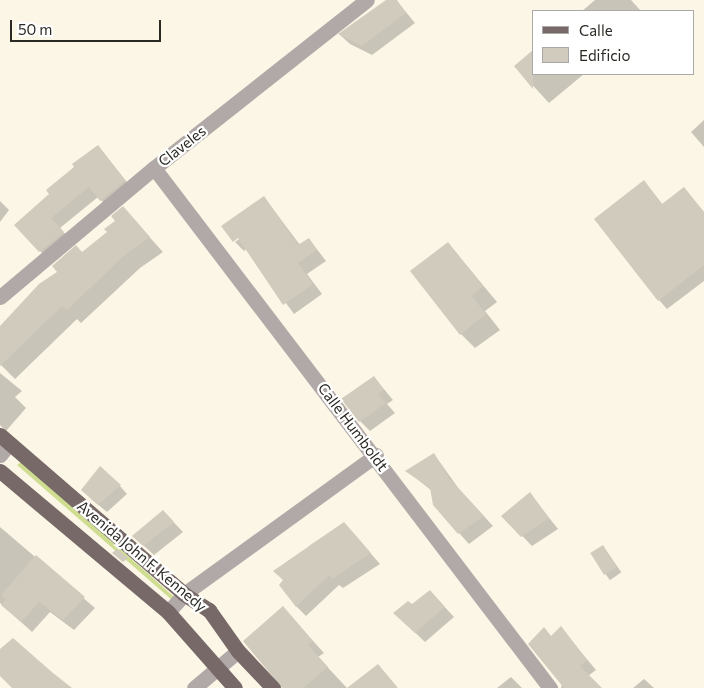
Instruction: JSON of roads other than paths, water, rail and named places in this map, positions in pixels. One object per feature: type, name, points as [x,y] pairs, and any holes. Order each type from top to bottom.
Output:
[{"type":"main road","name":"Avenida John F. Kennedy","points":[[3,445],[184,594],[209,610],[238,651],[272,688]]},
{"type":"main road","name":"Avenida John F. Kennedy","points":[[0,471],[168,612],[235,688]]},
{"type":"street","name":"Claveles","points":[[0,297],[154,168],[367,0]]},
{"type":"street","name":"Calle Humboldt","points":[[154,168],[376,455],[550,688]]},
{"type":"street","points":[[168,612],[184,594],[376,455]]},
{"type":"street","points":[[194,688],[217,666],[238,651]]}]
